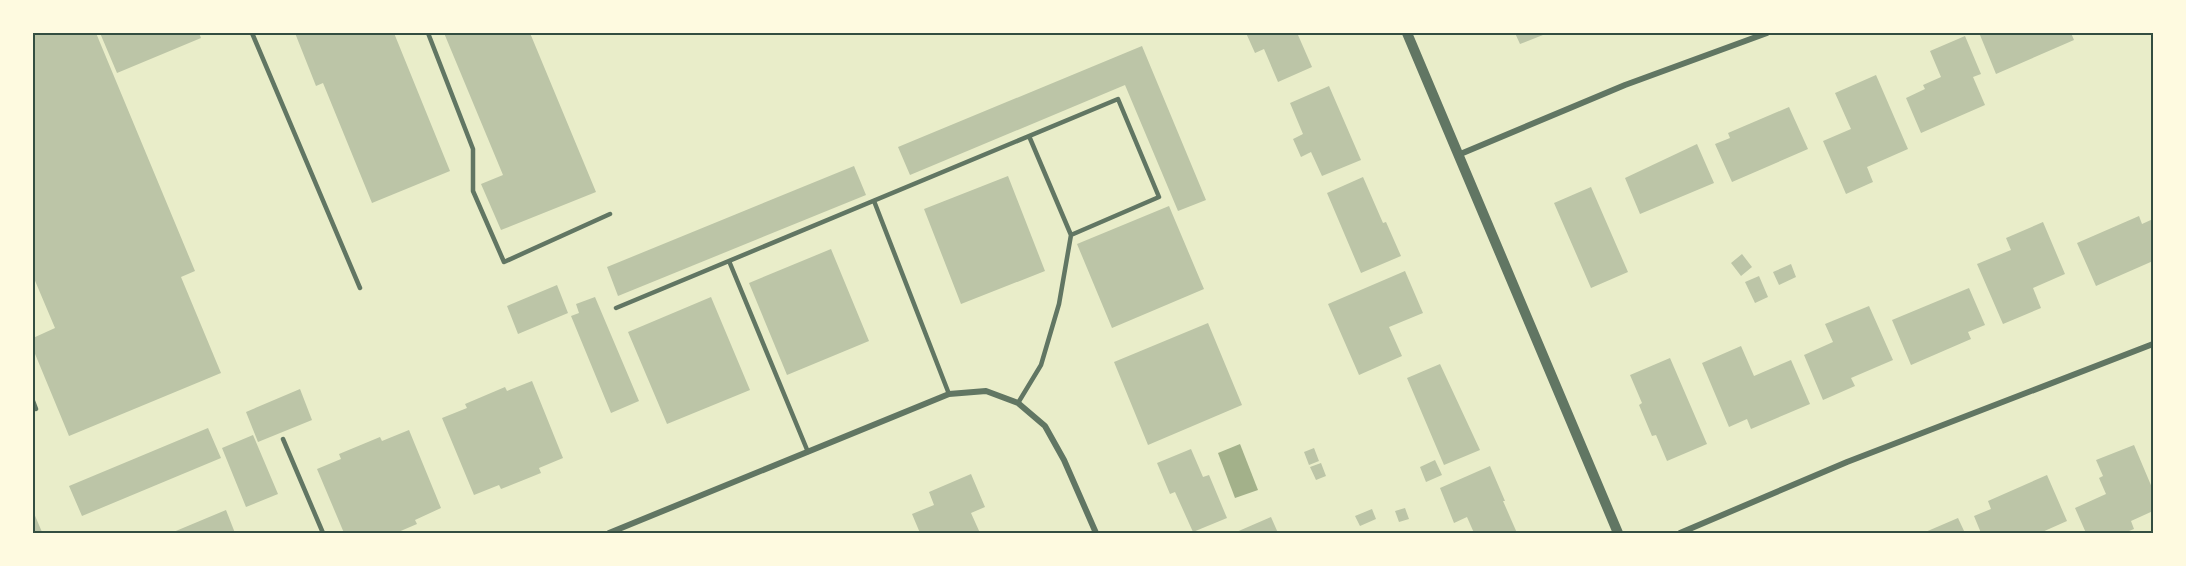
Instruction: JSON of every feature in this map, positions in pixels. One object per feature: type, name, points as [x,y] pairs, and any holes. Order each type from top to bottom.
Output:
[{"type":"street","points":[[1407,33],[1618,533]]},
{"type":"street","points":[[1458,155],[1625,85],[1767,33]]},
{"type":"street","points":[[1680,533],[1847,462],[2153,344]]},
{"type":"street","points":[[609,533],[949,394],[986,391],[1018,403],[1045,426],[1064,460],[1096,533]]},
{"type":"lane","points":[[252,33],[360,288]]},
{"type":"lane","points":[[428,33],[473,149],[473,191],[504,262],[610,214]]},
{"type":"lane","points":[[616,308],[1118,99],[1159,197],[1071,235]]},
{"type":"lane","points":[[1018,403],[1041,365],[1059,304],[1071,235],[1029,136]]},
{"type":"lane","points":[[874,201],[949,394]]},
{"type":"lane","points":[[729,261],[808,452]]},
{"type":"lane","points":[[33,401],[36,409]]},
{"type":"lane","points":[[283,439],[323,533]]},
{"type":"shaded area","points":[[1240,444],[1258,490],[1235,498],[1218,453]]},
{"type":"building","points":[[33,33],[96,33],[195,271],[181,277],[221,373],[69,436],[33,349],[33,338],[55,328],[33,276]]},
{"type":"building","points":[[100,33],[199,33],[201,38],[117,73]]},
{"type":"building","points":[[295,33],[394,33],[450,171],[372,203],[323,83],[316,86]]},
{"type":"building","points":[[444,33],[530,33],[596,192],[501,230],[481,184],[503,175]]},
{"type":"building","points":[[1246,33],[1302,33],[1298,35],[1312,67],[1278,82],[1264,49],[1255,53]]},
{"type":"building","points":[[1515,33],[1548,33],[1520,44]]},
{"type":"building","points":[[1985,33],[2071,33],[2074,40],[1996,74],[1980,35]]},
{"type":"building","points":[[1965,36],[1981,74],[1973,77],[1985,105],[1921,133],[1906,98],[1925,89],[1923,85],[1941,77],[1930,51]]},
{"type":"building","points":[[1142,46],[1206,200],[1178,211],[1125,85],[910,175],[898,147]]},
{"type":"building","points":[[1876,75],[1908,149],[1867,167],[1873,182],[1846,194],[1823,141],[1851,129],[1835,93]]},
{"type":"building","points":[[1329,86],[1361,160],[1322,176],[1311,152],[1301,157],[1293,139],[1303,134],[1290,103]]},
{"type":"building","points":[[1789,107],[1808,149],[1732,182],[1715,144],[1730,138],[1728,133]]},
{"type":"building","points":[[1697,144],[1714,183],[1640,214],[1625,178]]},
{"type":"building","points":[[854,166],[866,195],[618,296],[607,267]]},
{"type":"building","points":[[1008,176],[1045,271],[961,304],[924,209]]},
{"type":"building","points":[[1363,177],[1383,223],[1386,222],[1401,256],[1361,273],[1327,193]]},
{"type":"building","points":[[1591,187],[1628,272],[1591,288],[1554,203]]},
{"type":"building","points":[[1169,206],[1204,289],[1112,328],[1077,244]]},
{"type":"building","points":[[2139,216],[2142,224],[2153,219],[2153,261],[2096,286],[2077,243]]},
{"type":"building","points":[[2043,222],[2065,274],[2033,288],[2041,308],[2003,324],[1977,264],[2011,250],[2006,238]]},
{"type":"building","points":[[831,249],[869,341],[787,375],[749,283]]},
{"type":"building","points":[[1742,254],[1752,267],[1741,276],[1731,263]]},
{"type":"building","points":[[1791,264],[1796,277],[1779,285],[1773,272]]},
{"type":"building","points":[[1405,271],[1423,313],[1389,327],[1402,356],[1359,375],[1328,304]]},
{"type":"building","points":[[1759,276],[1768,297],[1755,303],[1745,282]]},
{"type":"building","points":[[557,285],[568,313],[518,334],[507,306]]},
{"type":"building","points":[[1969,288],[1985,325],[1968,332],[1971,339],[1911,365],[1892,320]]},
{"type":"building","points":[[595,297],[639,401],[611,413],[571,316],[579,313],[576,304]]},
{"type":"building","points":[[711,297],[750,390],[667,424],[628,332]]},
{"type":"building","points":[[1869,306],[1893,360],[1851,378],[1855,386],[1823,400],[1804,355],[1833,342],[1825,324]]},
{"type":"building","points":[[1208,323],[1242,405],[1148,445],[1114,362]]},
{"type":"building","points":[[1741,346],[1754,376],[1791,360],[1810,404],[1751,429],[1747,419],[1729,427],[1702,363]]},
{"type":"building","points":[[1670,358],[1707,444],[1667,461],[1656,435],[1652,436],[1630,375]]},
{"type":"building","points":[[1440,364],[1480,450],[1444,465],[1407,378]]},
{"type":"building","points":[[532,381],[563,458],[539,468],[541,473],[501,489],[499,485],[474,495],[442,418],[467,408],[465,404],[505,387],[507,391]]},
{"type":"building","points":[[300,389],[312,420],[258,442],[246,412]]},
{"type":"building","points":[[208,428],[221,458],[82,516],[69,486]]},
{"type":"building","points":[[409,430],[441,508],[415,520],[417,524],[396,533],[344,533],[317,469],[341,459],[339,454],[380,437],[382,441]]},
{"type":"building","points":[[253,435],[278,494],[246,507],[222,448]]},
{"type":"building","points":[[2134,445],[2153,490],[2153,511],[2131,521],[2134,529],[2124,533],[2086,533],[2075,508],[2106,494],[2099,478],[2103,476],[2096,460]]},
{"type":"building","points":[[1314,448],[1319,461],[1309,465],[1304,452]]},
{"type":"building","points":[[1191,449],[1203,477],[1209,475],[1227,518],[1193,532],[1175,492],[1170,494],[1157,463]]},
{"type":"building","points":[[1435,460],[1442,475],[1426,482],[1420,467]]},
{"type":"building","points":[[1321,463],[1326,476],[1316,480],[1310,467]]},
{"type":"building","points":[[1490,466],[1517,533],[1474,533],[1467,517],[1454,523],[1440,488]]},
{"type":"building","points":[[971,474],[985,507],[971,513],[980,533],[920,533],[912,514],[934,505],[929,492]]},
{"type":"building","points":[[2047,475],[2067,521],[2040,533],[1981,533],[1974,516],[1991,509],[1988,501]]},
{"type":"building","points":[[1405,508],[1409,519],[1399,522],[1395,511]]},
{"type":"building","points":[[1372,509],[1376,519],[1360,526],[1355,516]]},
{"type":"building","points":[[226,510],[235,533],[171,533]]},
{"type":"building","points":[[33,511],[42,532],[33,533]]},
{"type":"building","points":[[1271,517],[1278,533],[1234,533]]},
{"type":"building","points":[[1958,518],[1965,533],[1923,533]]}]
